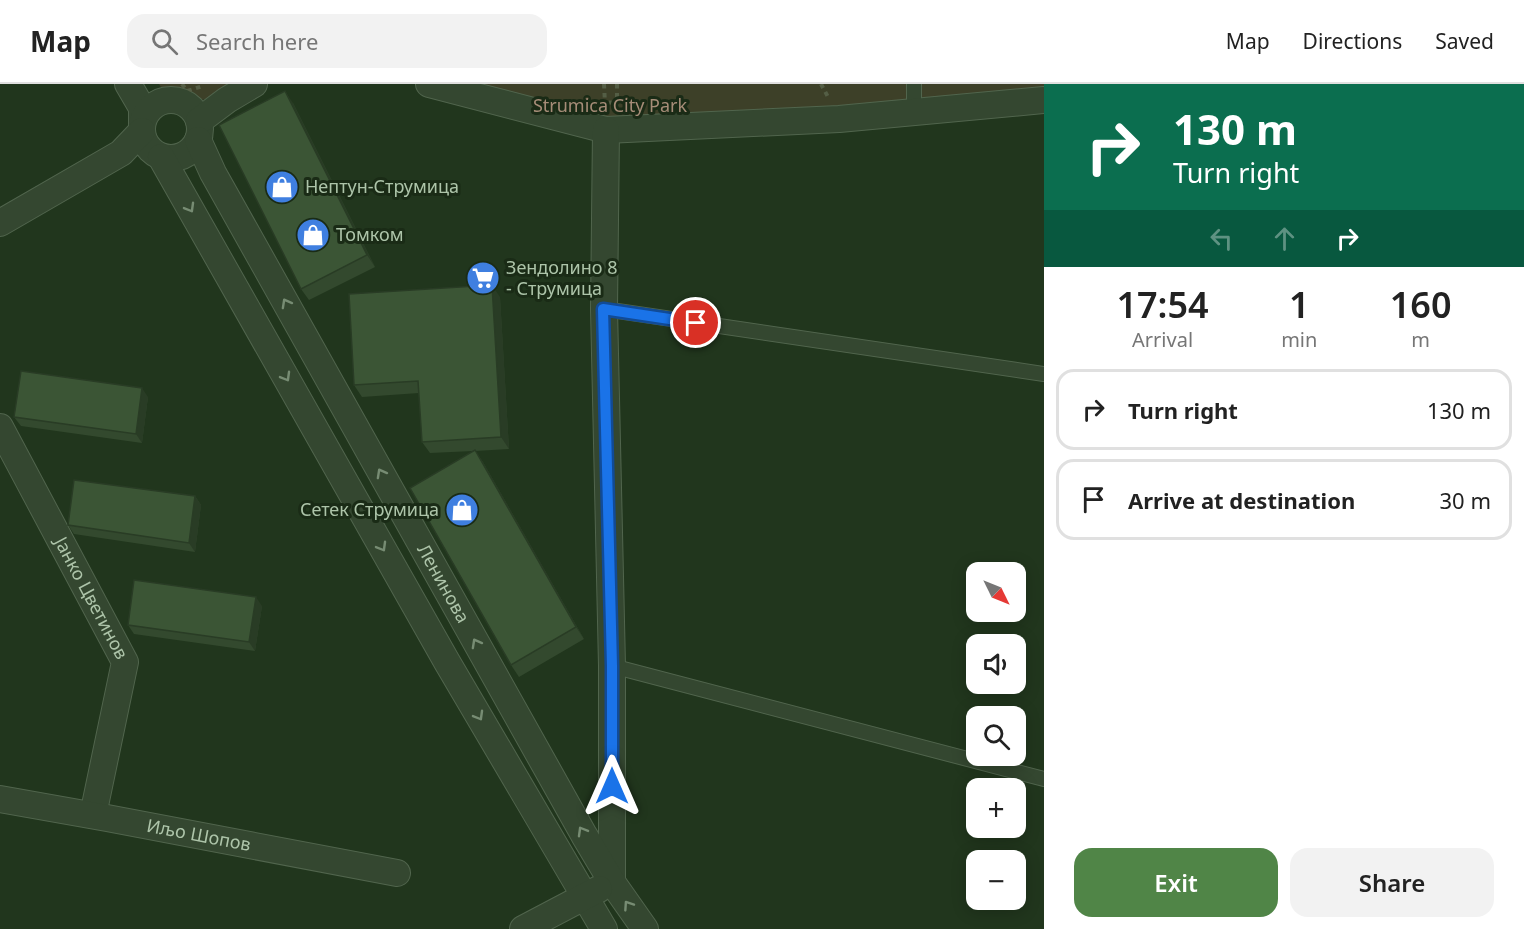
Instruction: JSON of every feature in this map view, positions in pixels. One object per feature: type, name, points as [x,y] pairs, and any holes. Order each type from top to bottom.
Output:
[{"type":"street","name":"Ленинова","points":[[128,84],[142,108],[150,141],[441,652],[604,929]]},
{"type":"street","points":[[184,106],[188,153],[171,159],[150,141],[147,112],[162,102],[184,106],[218,92],[254,84]]},
{"type":"street","points":[[429,84],[606,130],[839,119],[1044,100]]},
{"type":"street","name":"Ленинова","points":[[184,106],[213,173],[584,834],[612,882],[645,929]]},
{"type":"street","points":[[523,929],[612,882],[612,666],[603,309],[606,130]]},
{"type":"street","points":[[0,223],[121,153],[150,141]]},
{"type":"street","name":"Јанко Цветинов","points":[[0,427],[125,662],[93,815]]},
{"type":"street","name":"Иљо Шопов","points":[[0,800],[93,815],[397,873]]},
{"type":"lane","points":[[915,84],[915,113]]},
{"type":"lane","points":[[603,309],[1044,374]]},
{"type":"lane","points":[[612,666],[1044,779]]},
{"type":"path","points":[[617,84],[618,102]]},
{"type":"path","points":[[184,106],[187,91],[218,92]]},
{"type":"green space","points":[[159,84],[254,84],[227,100],[168,99]]},
{"type":"green space","name":"Strumica City Park","points":[[429,84],[1044,84],[1044,100],[606,130]]},
{"type":"building","points":[[285,91],[367,255],[301,289],[219,125]]},
{"type":"building","points":[[492,285],[501,437],[422,442],[418,381],[354,385],[349,294]]},
{"type":"building","points":[[21,371],[142,388],[136,434],[14,417]]},
{"type":"building","points":[[475,450],[576,627],[511,665],[410,488]]},
{"type":"building","points":[[74,480],[195,496],[189,543],[68,525]]},
{"type":"building","points":[[134,580],[256,597],[249,642],[128,625]]},
{"type":"place","name":"Нептун-Струмица","points":[[282,187]]},
{"type":"place","name":"Томком","points":[[313,235]]},
{"type":"place","name":"Зендолино 8 - Струмица","points":[[483,278]]},
{"type":"place","name":"Сетек Струмица","points":[[462,510]]},
{"type":"route","points":[[612,786],[612,666],[603,309],[696,323]]}]
